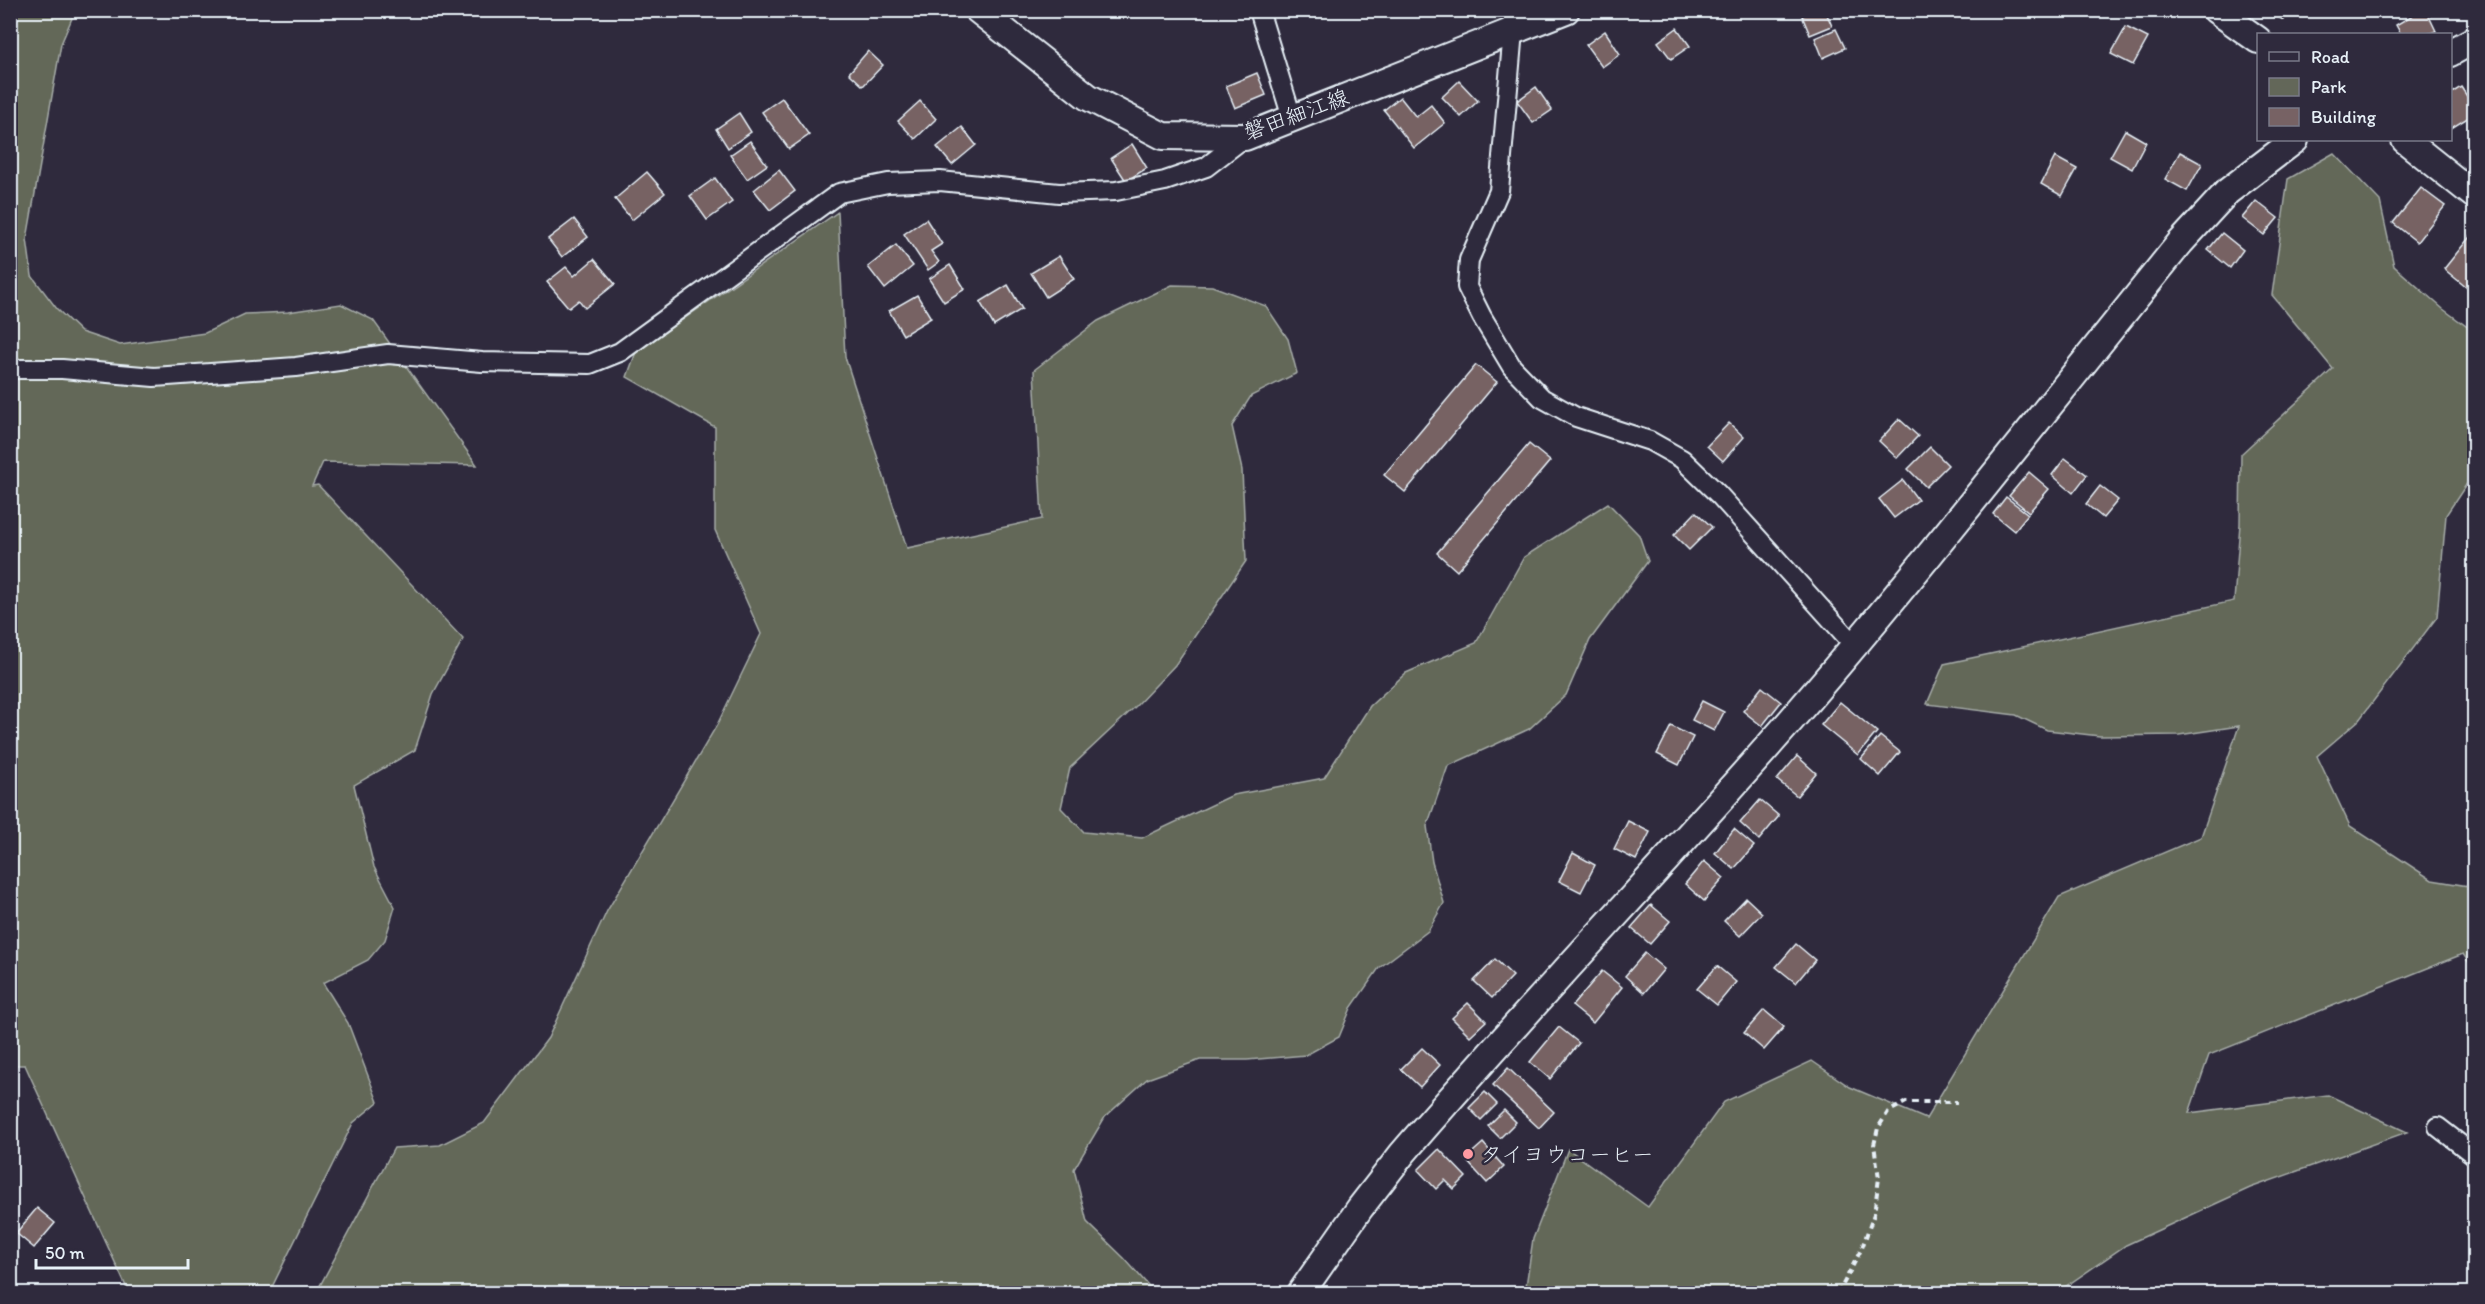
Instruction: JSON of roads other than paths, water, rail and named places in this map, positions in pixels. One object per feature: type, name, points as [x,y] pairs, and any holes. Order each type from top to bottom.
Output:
[{"type":"street","name":"磐田細江線","points":[[978,10],[1088,97],[1163,136],[1245,136],[1513,23],[1566,10]]},
{"type":"street","points":[[1259,10],[1292,118]]},
{"type":"street","points":[[2216,10],[2257,39]]},
{"type":"street","points":[[1513,23],[1499,191],[1469,260],[1467,287],[1482,317],[1512,367],[1542,398],[1576,417],[1650,441],[1682,459],[1719,495],[1854,645]]},
{"type":"street","points":[[2452,52],[2475,40]]},
{"type":"street","points":[[10,369],[62,369],[153,376],[296,367],[388,354],[482,363],[590,364],[620,352],[839,193],[888,183],[940,181],[1059,193],[1116,191],[1166,182],[1206,166],[1245,136]]},
{"type":"street","points":[[1300,1293],[1360,1208],[1422,1130],[1790,721],[1914,575],[2180,243],[2228,192],[2294,141]]},
{"type":"street","points":[[2406,141],[2475,195]]},
{"type":"street","points":[[2438,1127],[2475,1155]]},
{"type":"place","name":"タイヨウコーヒー","points":[[1468,1154]]}]
